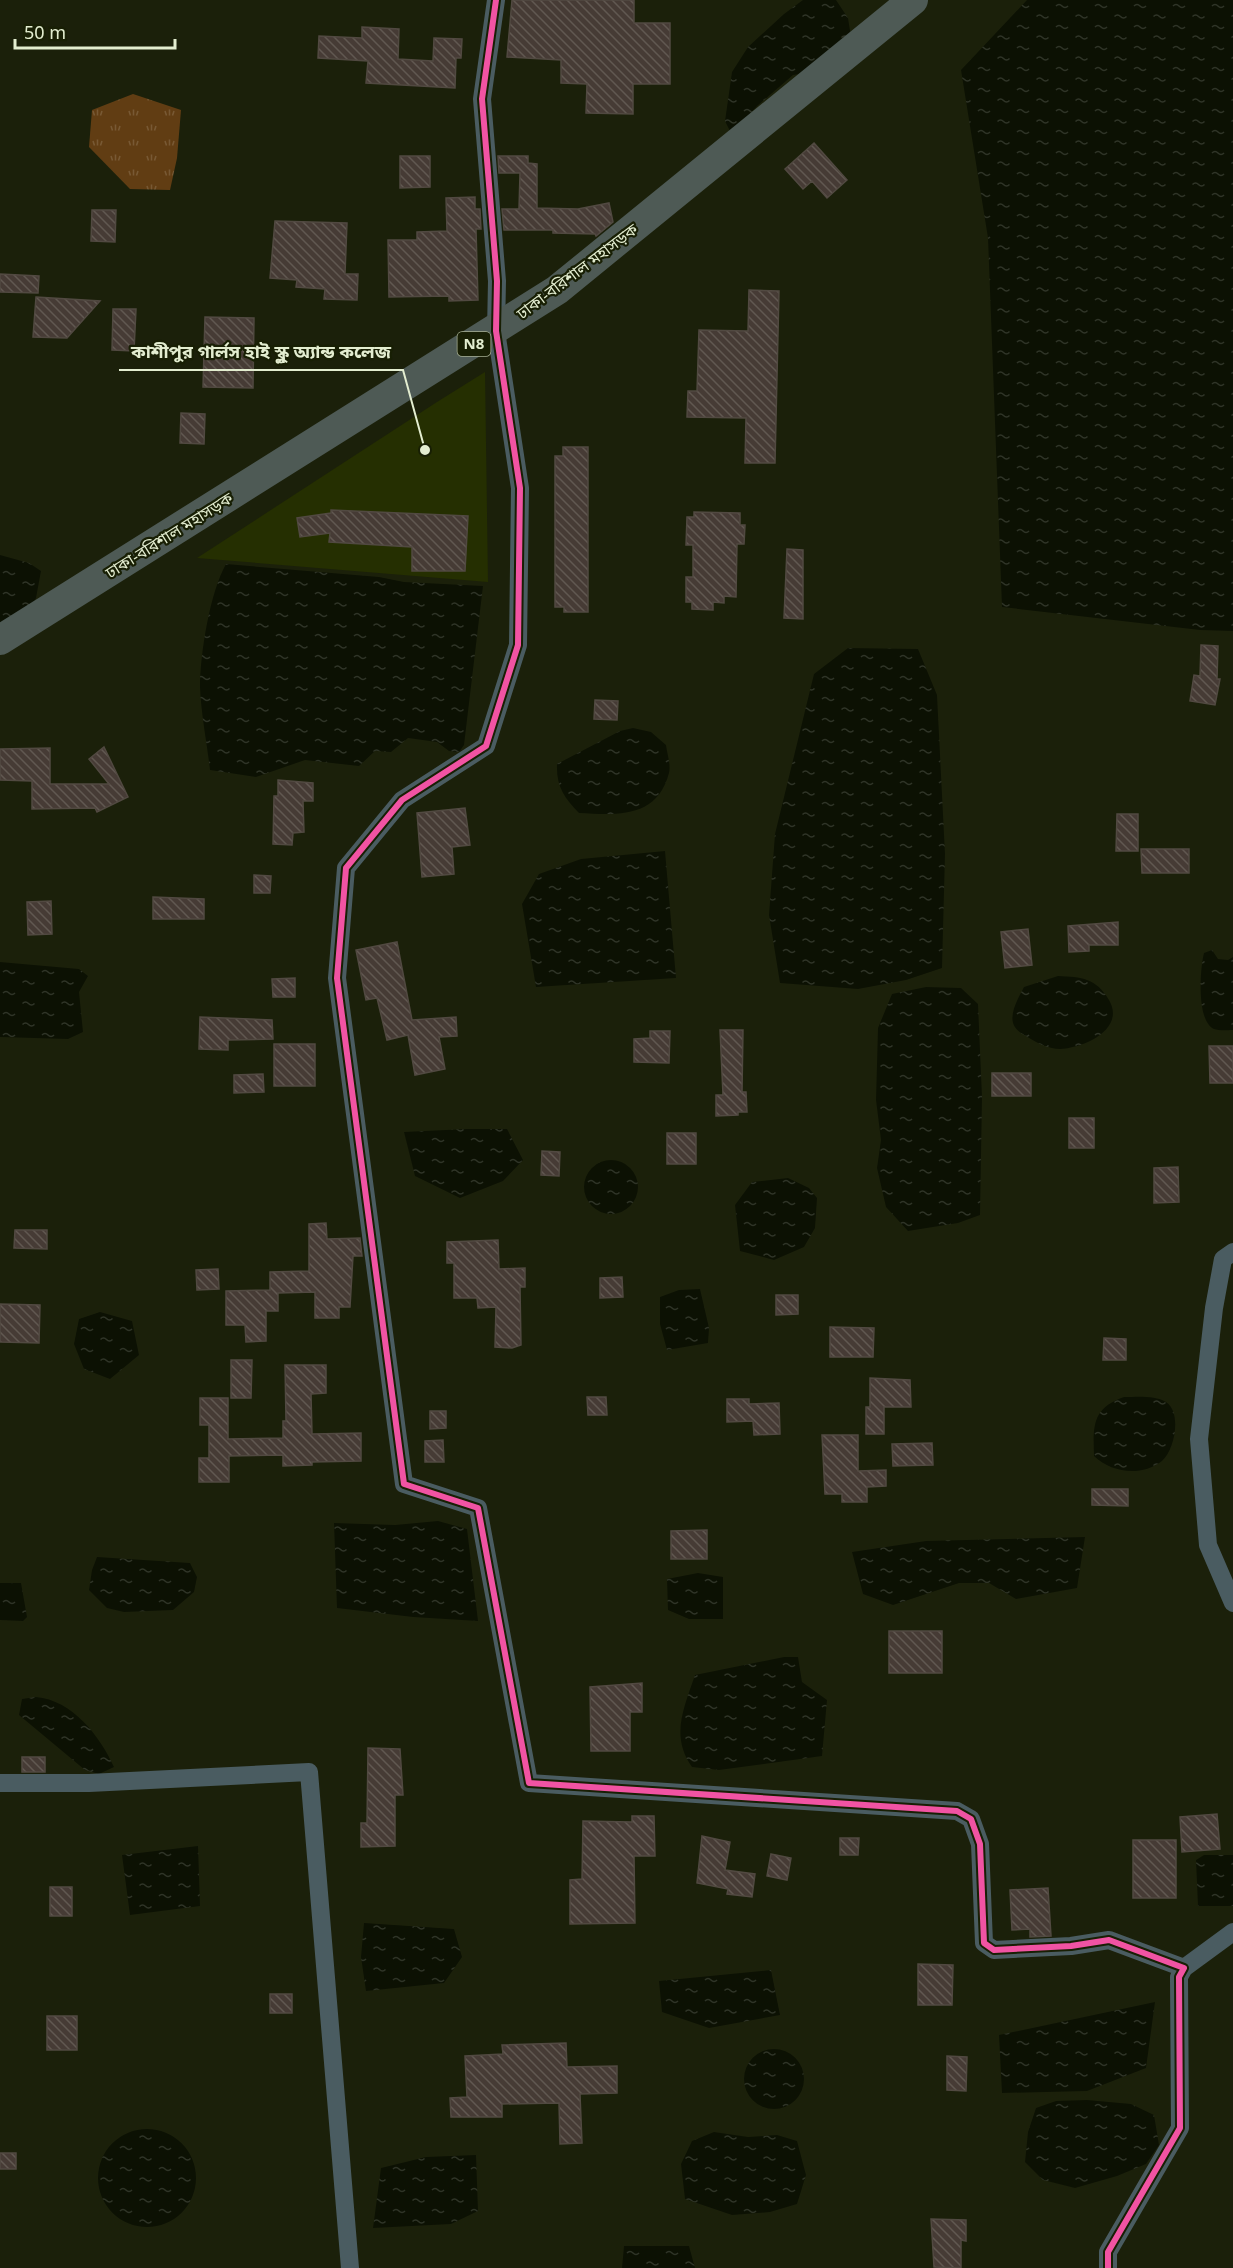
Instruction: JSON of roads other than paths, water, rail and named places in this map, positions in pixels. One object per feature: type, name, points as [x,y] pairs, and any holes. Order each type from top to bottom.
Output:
[{"type":"highway","name":"ঢাকা-বরিশাল মহাসড়ক","points":[[0,640],[496,331],[566,283],[913,0]]},
{"type":"street","points":[[496,0],[482,99],[497,281],[496,331],[520,488],[518,645],[486,746],[402,800],[346,867],[336,978],[404,1484],[478,1508],[529,1783],[957,1811],[971,1819],[980,1844],[984,1943],[994,1950],[1071,1946],[1109,1940],[1184,1968]]},
{"type":"street","points":[[1233,1252],[1223,1259],[1214,1308],[1199,1439],[1208,1545],[1233,1603]]},
{"type":"street","points":[[0,1783],[89,1784],[309,1772],[350,2268]]},
{"type":"street","points":[[1108,2268],[1108,2252],[1180,2128],[1179,1977],[1184,1968],[1233,1932]]},
{"type":"water","points":[[803,0],[836,0],[848,18],[852,43],[813,72],[793,75],[757,106],[738,128],[730,131],[725,121],[732,72],[748,47]]},
{"type":"water","points":[[1027,0],[1233,0],[1233,631],[1200,630],[1002,607],[988,238],[961,70]]},
{"type":"water","points":[[0,555],[29,563],[41,571],[36,598],[26,617],[0,625]]},
{"type":"water","points":[[226,564],[379,577],[404,582],[483,586],[464,745],[459,752],[449,751],[437,742],[408,738],[391,752],[375,751],[359,766],[305,760],[256,777],[210,770],[200,673],[215,590]]},
{"type":"water","points":[[848,648],[918,649],[937,695],[945,854],[942,968],[906,980],[858,989],[780,983],[769,915],[775,834],[814,674]]},
{"type":"water","points":[[633,728],[651,732],[666,745],[669,773],[663,788],[655,799],[633,811],[607,814],[579,813],[562,791],[557,764],[620,731]]},
{"type":"water","points":[[665,851],[676,978],[536,987],[522,904],[539,874],[581,859]]},
{"type":"water","points":[[1212,950],[1218,959],[1228,960],[1233,957],[1233,1030],[1214,1029],[1204,1016],[1201,970],[1204,953]]},
{"type":"water","points":[[0,962],[79,969],[88,976],[79,992],[83,1032],[68,1039],[0,1037]]},
{"type":"water","points":[[1058,976],[1081,978],[1093,983],[1104,993],[1113,1010],[1112,1020],[1100,1035],[1080,1045],[1060,1049],[1042,1045],[1022,1034],[1015,1027],[1012,1018],[1024,987]]},
{"type":"water","points":[[926,987],[961,988],[978,1004],[982,1097],[980,1215],[958,1223],[908,1231],[886,1207],[877,1168],[881,1140],[876,1100],[878,1028],[892,994]]},
{"type":"water","points":[[507,1129],[523,1160],[503,1181],[460,1198],[415,1176],[404,1132]]},
{"type":"water","points":[[611,1160],[621,1162],[630,1168],[636,1177],[638,1187],[636,1197],[630,1206],[621,1212],[611,1214],[601,1212],[592,1206],[586,1197],[584,1187],[586,1177],[592,1168],[601,1162]]},
{"type":"water","points":[[788,1178],[809,1188],[817,1198],[815,1228],[804,1247],[774,1260],[740,1251],[735,1205],[752,1182]]},
{"type":"water","points":[[700,1289],[709,1328],[708,1343],[667,1350],[660,1324],[660,1297],[679,1290]]},
{"type":"water","points":[[100,1312],[132,1321],[139,1355],[110,1379],[84,1369],[74,1344],[79,1319]]},
{"type":"water","points":[[1124,1397],[1157,1398],[1171,1407],[1175,1422],[1173,1440],[1167,1456],[1154,1466],[1127,1471],[1109,1466],[1094,1456],[1095,1427],[1100,1413],[1113,1401]]},
{"type":"water","points":[[438,1521],[467,1529],[478,1621],[413,1617],[337,1608],[334,1523],[395,1525]]},
{"type":"water","points":[[1085,1537],[1077,1588],[1016,1599],[989,1583],[959,1583],[893,1605],[863,1594],[852,1552],[926,1541]]},
{"type":"water","points":[[97,1557],[190,1563],[197,1577],[194,1592],[173,1610],[124,1612],[107,1608],[89,1590]]},
{"type":"water","points":[[698,1573],[723,1577],[723,1619],[689,1619],[668,1610],[667,1579]]},
{"type":"water","points":[[0,1583],[21,1583],[27,1617],[23,1621],[0,1620]]},
{"type":"water","points":[[784,1657],[798,1657],[802,1682],[827,1700],[822,1756],[719,1770],[692,1767],[685,1756],[680,1733],[683,1710],[695,1675]]},
{"type":"water","points":[[36,1697],[49,1700],[73,1712],[93,1732],[114,1767],[99,1774],[85,1770],[19,1715],[22,1699]]},
{"type":"water","points":[[198,1846],[200,1906],[130,1915],[122,1855]]},
{"type":"water","points":[[1204,1855],[1233,1855],[1233,1906],[1198,1906],[1196,1860]]},
{"type":"water","points":[[364,1923],[454,1929],[462,1957],[444,1983],[366,1991],[361,1957]]},
{"type":"water","points":[[771,1970],[780,2015],[709,2028],[662,2012],[659,1981]]},
{"type":"water","points":[[1155,2002],[1146,2068],[1087,2091],[1002,2093],[999,2035]]},
{"type":"water","points":[[768,2049],[780,2049],[791,2054],[799,2062],[804,2079],[802,2091],[791,2104],[780,2109],[768,2109],[757,2104],[749,2096],[744,2085],[744,2073],[749,2062],[757,2054]]},
{"type":"water","points":[[1087,2100],[1131,2104],[1154,2115],[1159,2145],[1146,2164],[1117,2176],[1075,2188],[1043,2180],[1025,2162],[1028,2132],[1036,2108],[1056,2101]]},
{"type":"water","points":[[147,2129],[166,2133],[182,2143],[192,2159],[196,2178],[192,2197],[182,2213],[166,2223],[147,2227],[128,2223],[112,2213],[102,2197],[98,2178],[102,2159],[112,2143],[128,2133]]},
{"type":"water","points":[[714,2132],[748,2137],[777,2135],[797,2141],[806,2175],[797,2204],[770,2212],[732,2215],[685,2199],[681,2164],[692,2141]]},
{"type":"water","points":[[476,2155],[478,2211],[451,2224],[373,2228],[381,2168],[426,2157]]},
{"type":"water","points":[[624,2246],[689,2246],[695,2268],[622,2268]]},
{"type":"place","name":"কাশীপুর গার্লস হাই স্কুল অ্যান্ড কলেজ","points":[[425,450]]}]
